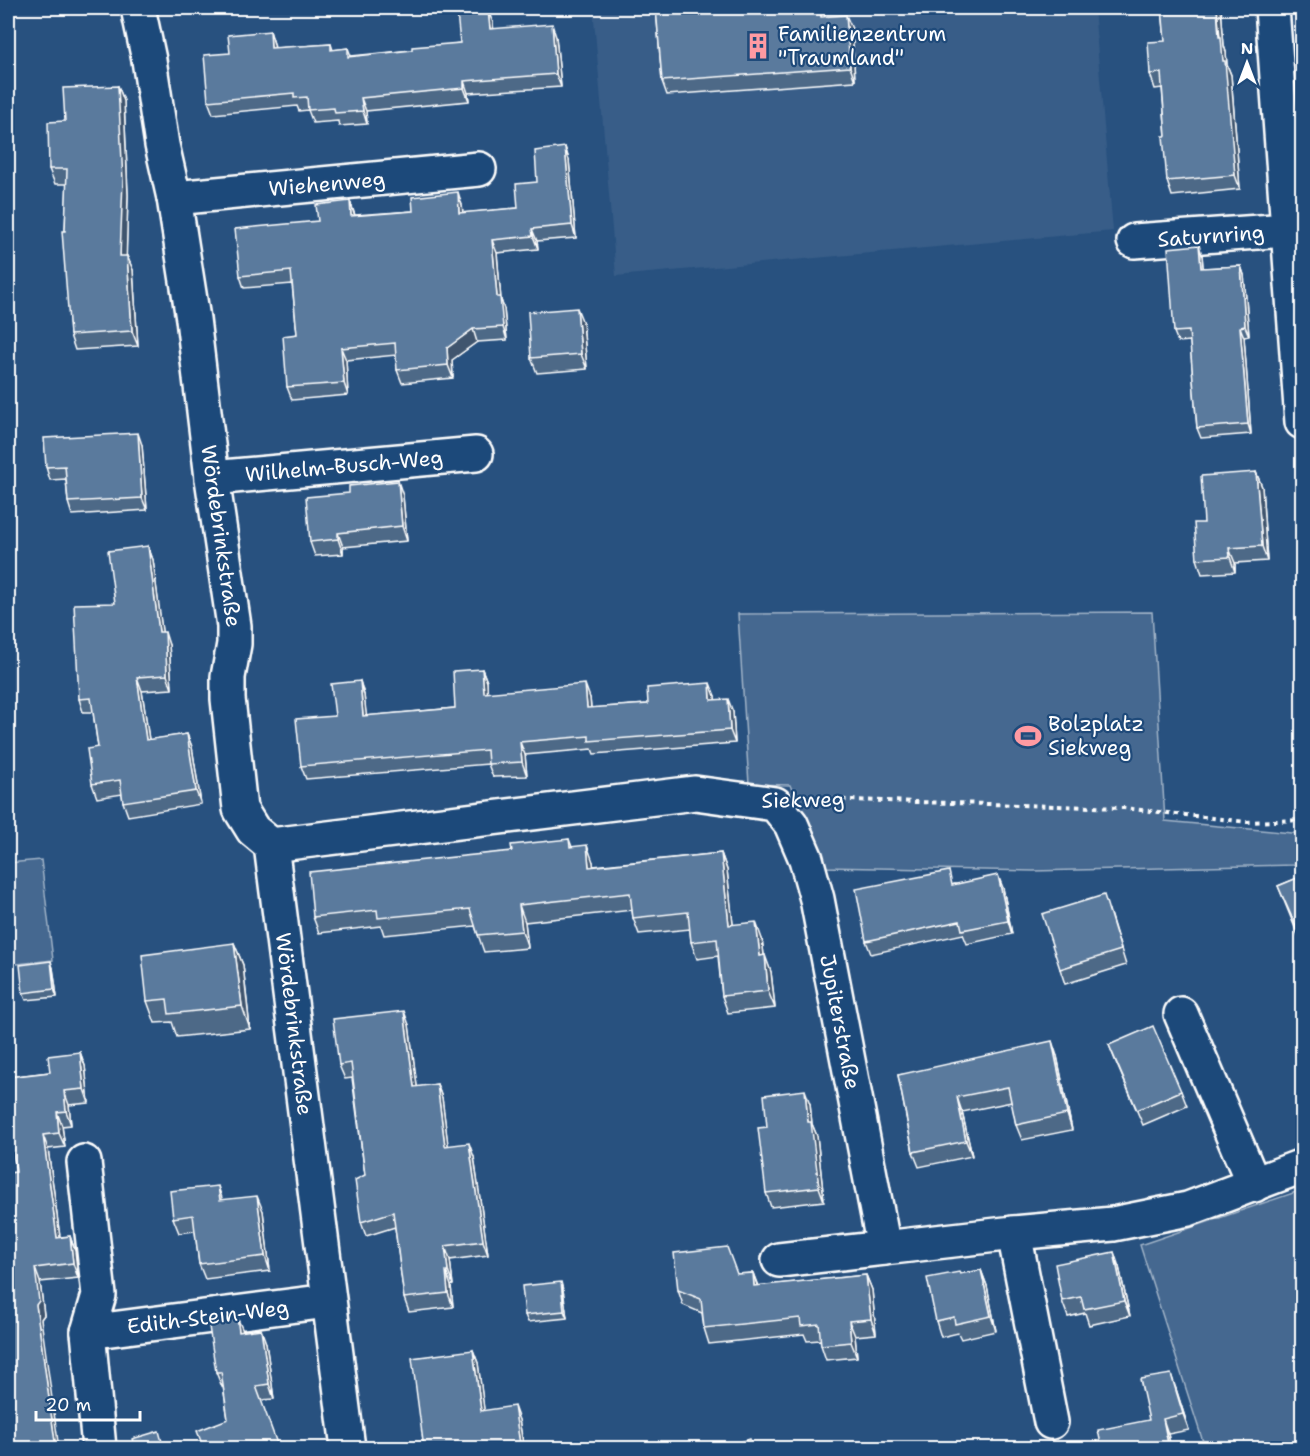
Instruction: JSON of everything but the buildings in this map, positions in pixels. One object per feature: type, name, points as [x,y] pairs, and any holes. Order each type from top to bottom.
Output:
[{"type":"street","name":"Wördebrinkstraße","points":[[138,8],[149,60],[162,145],[174,198],[194,320],[212,478],[234,626],[234,644],[228,677],[228,699],[240,809],[254,830],[271,845],[348,1449]]},
{"type":"street","name":"Saturnring","points":[[1272,8],[1290,58],[1287,230],[1302,422]]},
{"type":"street","name":"Wiehenweg","points":[[174,198],[479,169]]},
{"type":"street","name":"Saturnring","points":[[1134,242],[1287,230]]},
{"type":"street","name":"Wilhelm-Busch-Weg","points":[[212,478],[476,454]]},
{"type":"street","name":"Siekweg","points":[[271,845],[695,793],[775,804]]},
{"type":"street","name":"Jupiterstraße","points":[[775,804],[792,824],[806,859],[817,899],[884,1248]]},
{"type":"street","points":[[1181,1014],[1254,1185]]},
{"type":"street","name":"Edith-Stein-Weg","points":[[84,1162],[99,1295],[88,1332],[99,1449]]},
{"type":"street","points":[[779,1260],[1113,1224],[1188,1209],[1302,1166]]},
{"type":"street","points":[[1014,1233],[1051,1422]]},
{"type":"street","name":"Edith-Stein-Weg","points":[[88,1332],[328,1301]]},
{"type":"path","name":"Siekweg","points":[[775,804],[839,798],[1124,808],[1246,822],[1302,820]]},
{"type":"shaded area","points":[[593,8],[1094,8],[1113,231],[616,276]]},
{"type":"shaded area","points":[[1152,612],[1165,821],[1302,834],[1302,860],[1293,865],[1033,871],[823,867],[790,785],[749,784],[738,614]]},
{"type":"shaded area","points":[[41,860],[53,960],[8,965],[8,863]]},
{"type":"shaded area","points":[[1302,1190],[1302,1448],[1205,1448],[1140,1245]]},
{"type":"place","name":"Familienzentrum \"Traumland\"","points":[[758,46]]},
{"type":"place","name":"Bolzplatz Siekweg","points":[[1028,736]]}]
